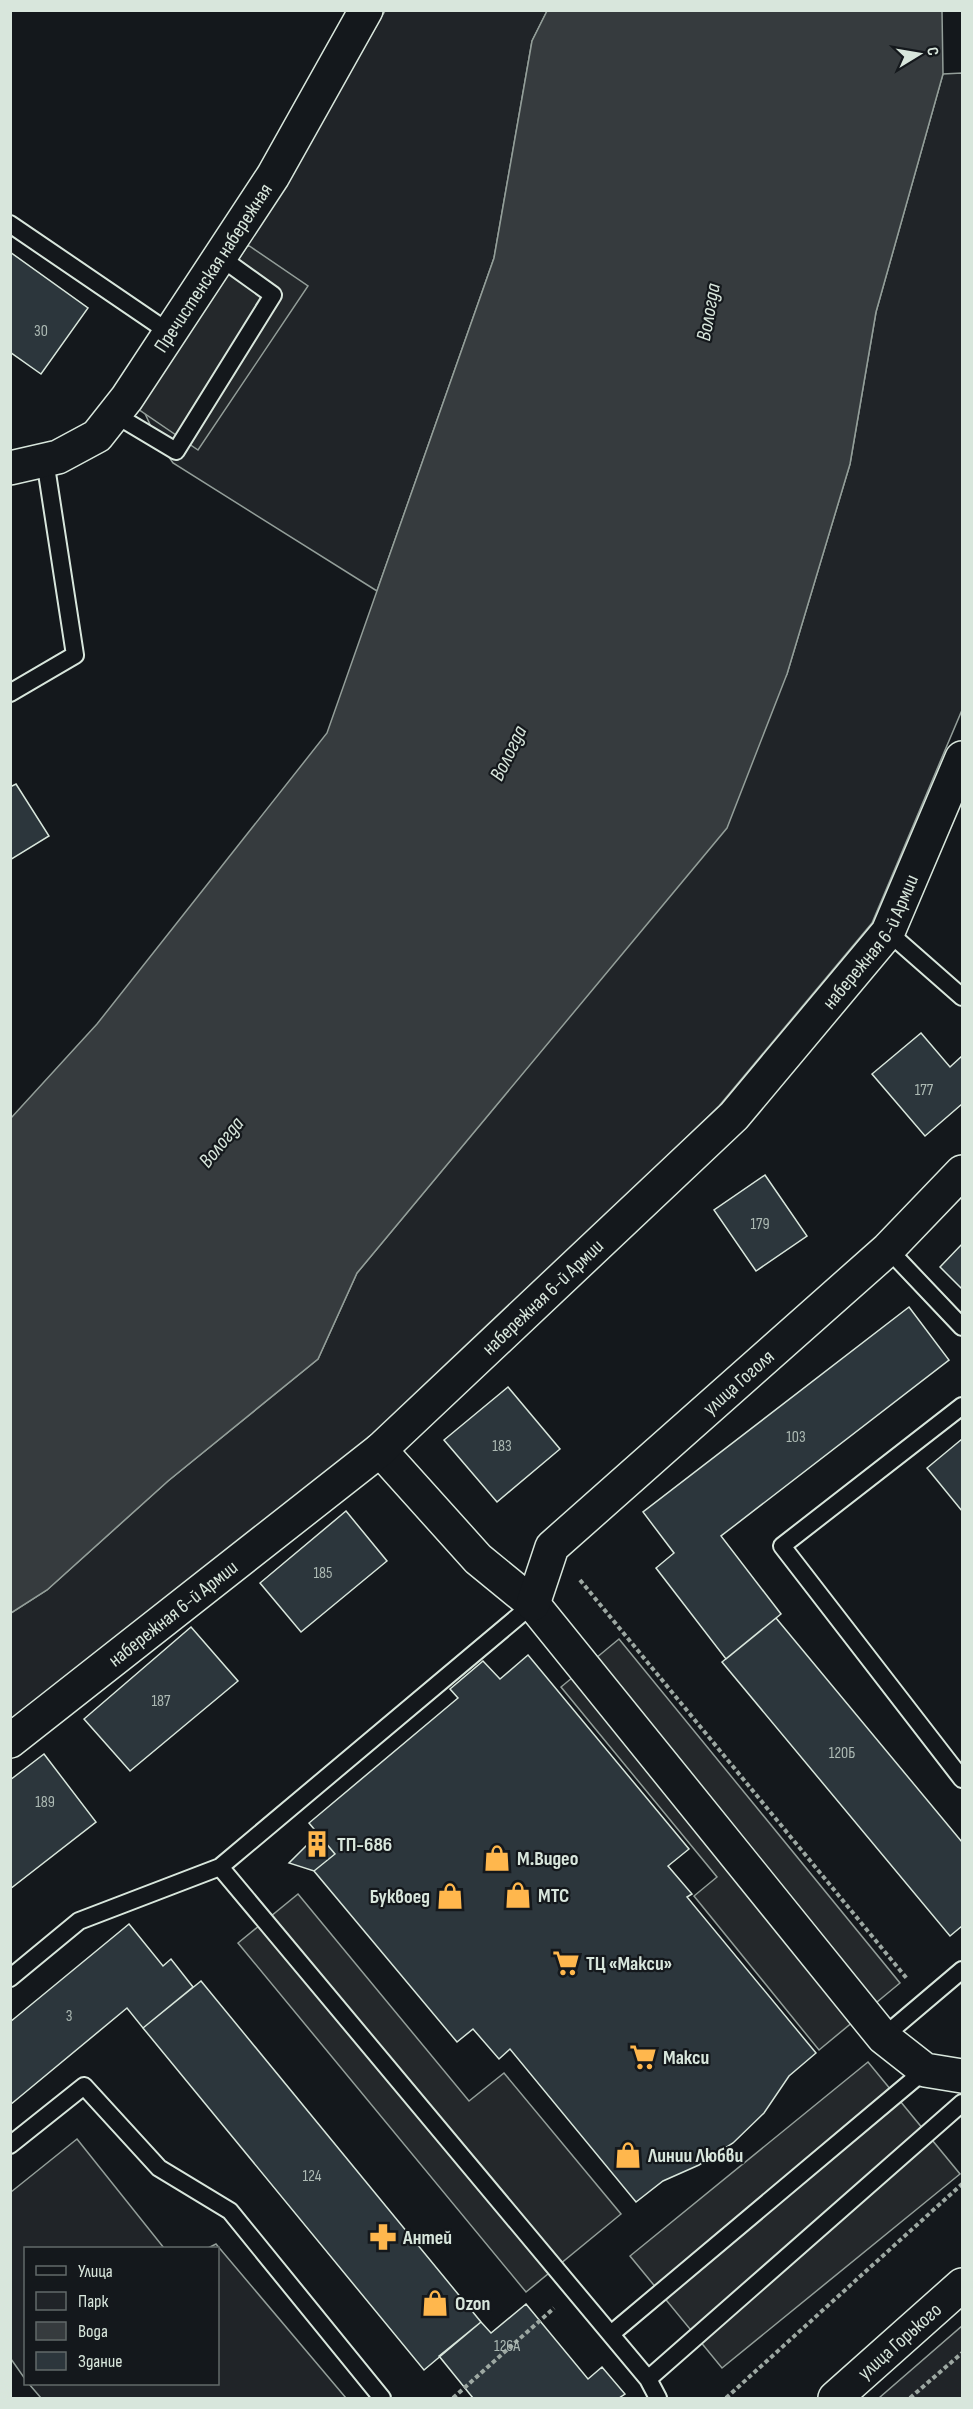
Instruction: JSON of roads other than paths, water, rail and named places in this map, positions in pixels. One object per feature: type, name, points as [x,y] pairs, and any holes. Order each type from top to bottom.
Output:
[{"type":"street","name":"Пречистенская набережная","points":[[10,468],[58,457],[97,436],[170,333],[273,176],[366,10]]},
{"type":"street","name":"набережная 6-й Армии","points":[[10,1741],[380,1450],[734,1116],[888,932],[963,758]]},
{"type":"street","name":"улица Гоголя","points":[[533,1604],[552,1547],[888,1249],[963,1172]]},
{"type":"street","points":[[380,1450],[478,1559],[533,1604],[883,2037],[925,2070],[963,2076]]},
{"type":"street","name":"улица Горького","points":[[835,2398],[963,2285]]},
{"type":"lane","points":[[10,224],[170,333]]},
{"type":"lane","points":[[114,414],[176,451],[273,295],[220,257]]},
{"type":"lane","points":[[10,693],[75,655],[45,460]]},
{"type":"lane","points":[[888,932],[963,997]]},
{"type":"lane","points":[[888,1249],[963,1327]]},
{"type":"lane","points":[[963,1406],[782,1546],[963,1779]]},
{"type":"lane","points":[[10,1978],[79,1921],[220,1867],[533,1604]]},
{"type":"lane","points":[[220,1867],[611,2334],[648,2379],[658,2398]]},
{"type":"lane","points":[[883,2037],[963,1970]]},
{"type":"lane","points":[[611,2334],[925,2070]]},
{"type":"lane","points":[[10,2145],[84,2086],[159,2168],[230,2211],[382,2398]]},
{"type":"lane","points":[[648,2379],[963,2103]]},
{"type":"water","name":"Вологда","points":[[547,11],[942,11],[943,74],[876,312],[850,464],[787,674],[727,828],[357,1273],[318,1359],[168,1481],[47,1590],[11,1613],[11,1118],[97,1024],[327,733],[494,258],[532,41]]},
{"type":"place","name":"ТП-686","points":[[317,1844]]},
{"type":"place","name":"М.Видео","points":[[497,1858]]},
{"type":"place","name":"МТС","points":[[518,1895]]},
{"type":"place","name":"Буквоед","points":[[450,1896]]},
{"type":"place","name":"ТЦ «Макси»","points":[[566,1963]]},
{"type":"place","name":"Макси","points":[[643,2057]]},
{"type":"place","name":"Линии Любви","points":[[628,2155]]},
{"type":"place","name":"Антей","points":[[383,2237]]},
{"type":"place","name":"Ozon","points":[[435,2303]]}]
